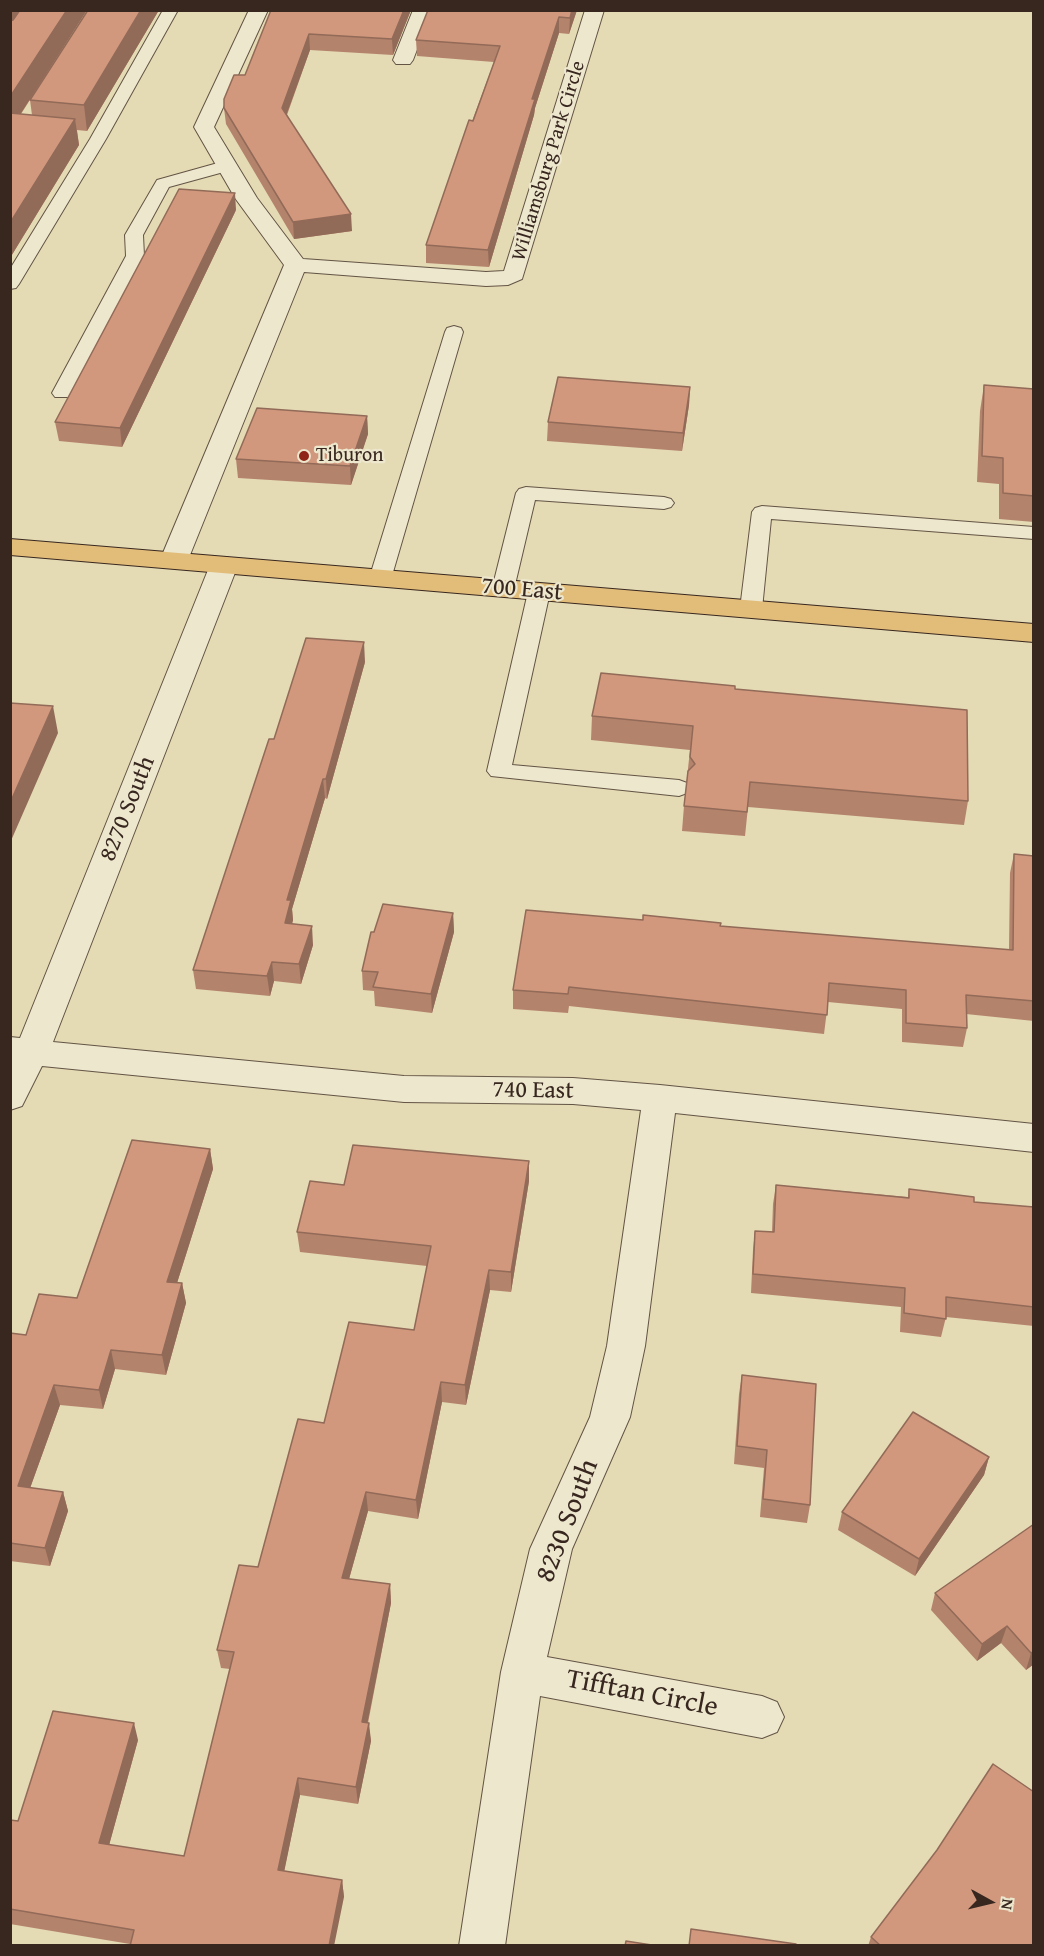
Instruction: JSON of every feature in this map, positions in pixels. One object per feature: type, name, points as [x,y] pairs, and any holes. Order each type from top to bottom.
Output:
[{"type":"main road","name":"700 East","points":[[10,546],[1034,633]]},
{"type":"street","points":[[174,560],[296,265],[225,166],[204,127],[259,10]]},
{"type":"street","points":[[403,60],[423,10]]},
{"type":"street","name":"Williamsburg Park Circle","points":[[296,265],[486,279],[508,278],[514,274],[595,10]]},
{"type":"street","name":"8270 South","points":[[10,1097],[21,1051],[224,565]]},
{"type":"street","name":"740 East","points":[[21,1051],[404,1089],[573,1091],[660,1098],[1034,1138]]},
{"type":"street","name":"8230 South","points":[[482,1946],[522,1672],[551,1549],[610,1417],[626,1346],[660,1098]]},
{"type":"street","name":"Tifftan Circle","points":[[522,1672],[762,1717]]},
{"type":"lane","points":[[10,284],[98,139],[171,10]]},
{"type":"lane","points":[[75,137],[98,139]]},
{"type":"lane","points":[[62,393],[135,256],[134,235],[163,184],[225,166]]},
{"type":"lane","points":[[380,579],[454,332]]},
{"type":"lane","points":[[503,589],[526,493],[664,503]]},
{"type":"lane","points":[[751,609],[762,512],[1034,533]]},
{"type":"lane","points":[[539,592],[499,771],[679,788]]},
{"type":"building","points":[[20,10],[67,10],[10,97],[10,21]]},
{"type":"building","points":[[88,10],[141,10],[84,105],[30,100]]},
{"type":"building","points":[[271,10],[404,10],[392,39],[309,34],[282,108],[351,214],[293,222],[224,108],[224,99],[234,75],[245,75]]},
{"type":"building","points":[[428,10],[572,10],[570,18],[559,17],[532,99],[535,99],[488,250],[426,245],[469,120],[473,121],[500,46],[416,40]]},
{"type":"building","points":[[10,113],[75,119],[10,223]]},
{"type":"building","points":[[179,189],[235,193],[120,428],[55,422]]},
{"type":"building","points":[[558,377],[690,387],[683,433],[548,422]]},
{"type":"building","points":[[984,385],[1034,389],[1034,496],[1003,493],[1003,458],[982,456]]},
{"type":"building","points":[[257,408],[367,416],[350,466],[236,459]]},
{"type":"building","points":[[306,638],[364,642],[326,779],[323,779],[287,900],[291,900],[285,923],[312,926],[299,964],[272,962],[267,976],[193,970],[269,739],[274,739]]},
{"type":"building","points":[[601,673],[735,686],[735,689],[967,710],[968,801],[750,782],[747,812],[684,806],[688,771],[695,764],[690,757],[693,726],[592,716]]},
{"type":"building","points":[[10,703],[53,706],[10,803]]},
{"type":"building","points":[[1014,854],[1034,856],[1034,1001],[966,995],[967,1028],[906,1023],[906,990],[829,983],[827,1015],[569,987],[568,994],[513,990],[526,910],[643,920],[643,915],[721,923],[720,926],[1013,950]]},
{"type":"building","points":[[383,904],[453,913],[431,994],[373,987],[378,972],[362,971],[371,932],[374,932]]},
{"type":"building","points":[[132,1140],[210,1149],[167,1282],[182,1283],[162,1355],[111,1350],[99,1390],[54,1385],[18,1486],[63,1492],[45,1548],[10,1543],[10,1333],[26,1335],[39,1294],[77,1298]]},
{"type":"building","points":[[353,1145],[529,1161],[511,1272],[489,1270],[465,1385],[441,1382],[416,1500],[366,1492],[342,1578],[390,1584],[362,1722],[369,1723],[356,1787],[298,1778],[278,1870],[342,1880],[329,1946],[130,1946],[134,1930],[10,1909],[10,1820],[18,1821],[53,1711],[134,1723],[99,1843],[184,1856],[234,1652],[217,1650],[239,1565],[258,1567],[298,1419],[324,1423],[349,1322],[414,1330],[431,1246],[297,1232],[310,1181],[344,1185]]},
{"type":"building","points":[[776,1185],[909,1198],[909,1189],[974,1197],[974,1202],[1034,1207],[1034,1307],[946,1297],[946,1319],[904,1313],[905,1288],[753,1274],[755,1231],[774,1232]]},
{"type":"building","points":[[742,1375],[816,1384],[810,1505],[763,1499],[767,1450],[737,1446]]},
{"type":"building","points":[[913,1412],[989,1457],[919,1559],[842,1512]]},
{"type":"building","points":[[1034,1524],[1034,1651],[1031,1653],[1007,1626],[982,1644],[935,1593]]},
{"type":"building","points":[[993,1764],[1034,1792],[1034,1946],[881,1946],[871,1937],[937,1850]]},
{"type":"building","points":[[691,1929],[796,1944],[796,1946],[689,1946]]},
{"type":"building","points":[[626,1941],[658,1946],[625,1946]]},
{"type":"place","name":"Tiburon","points":[[304,456]]}]
